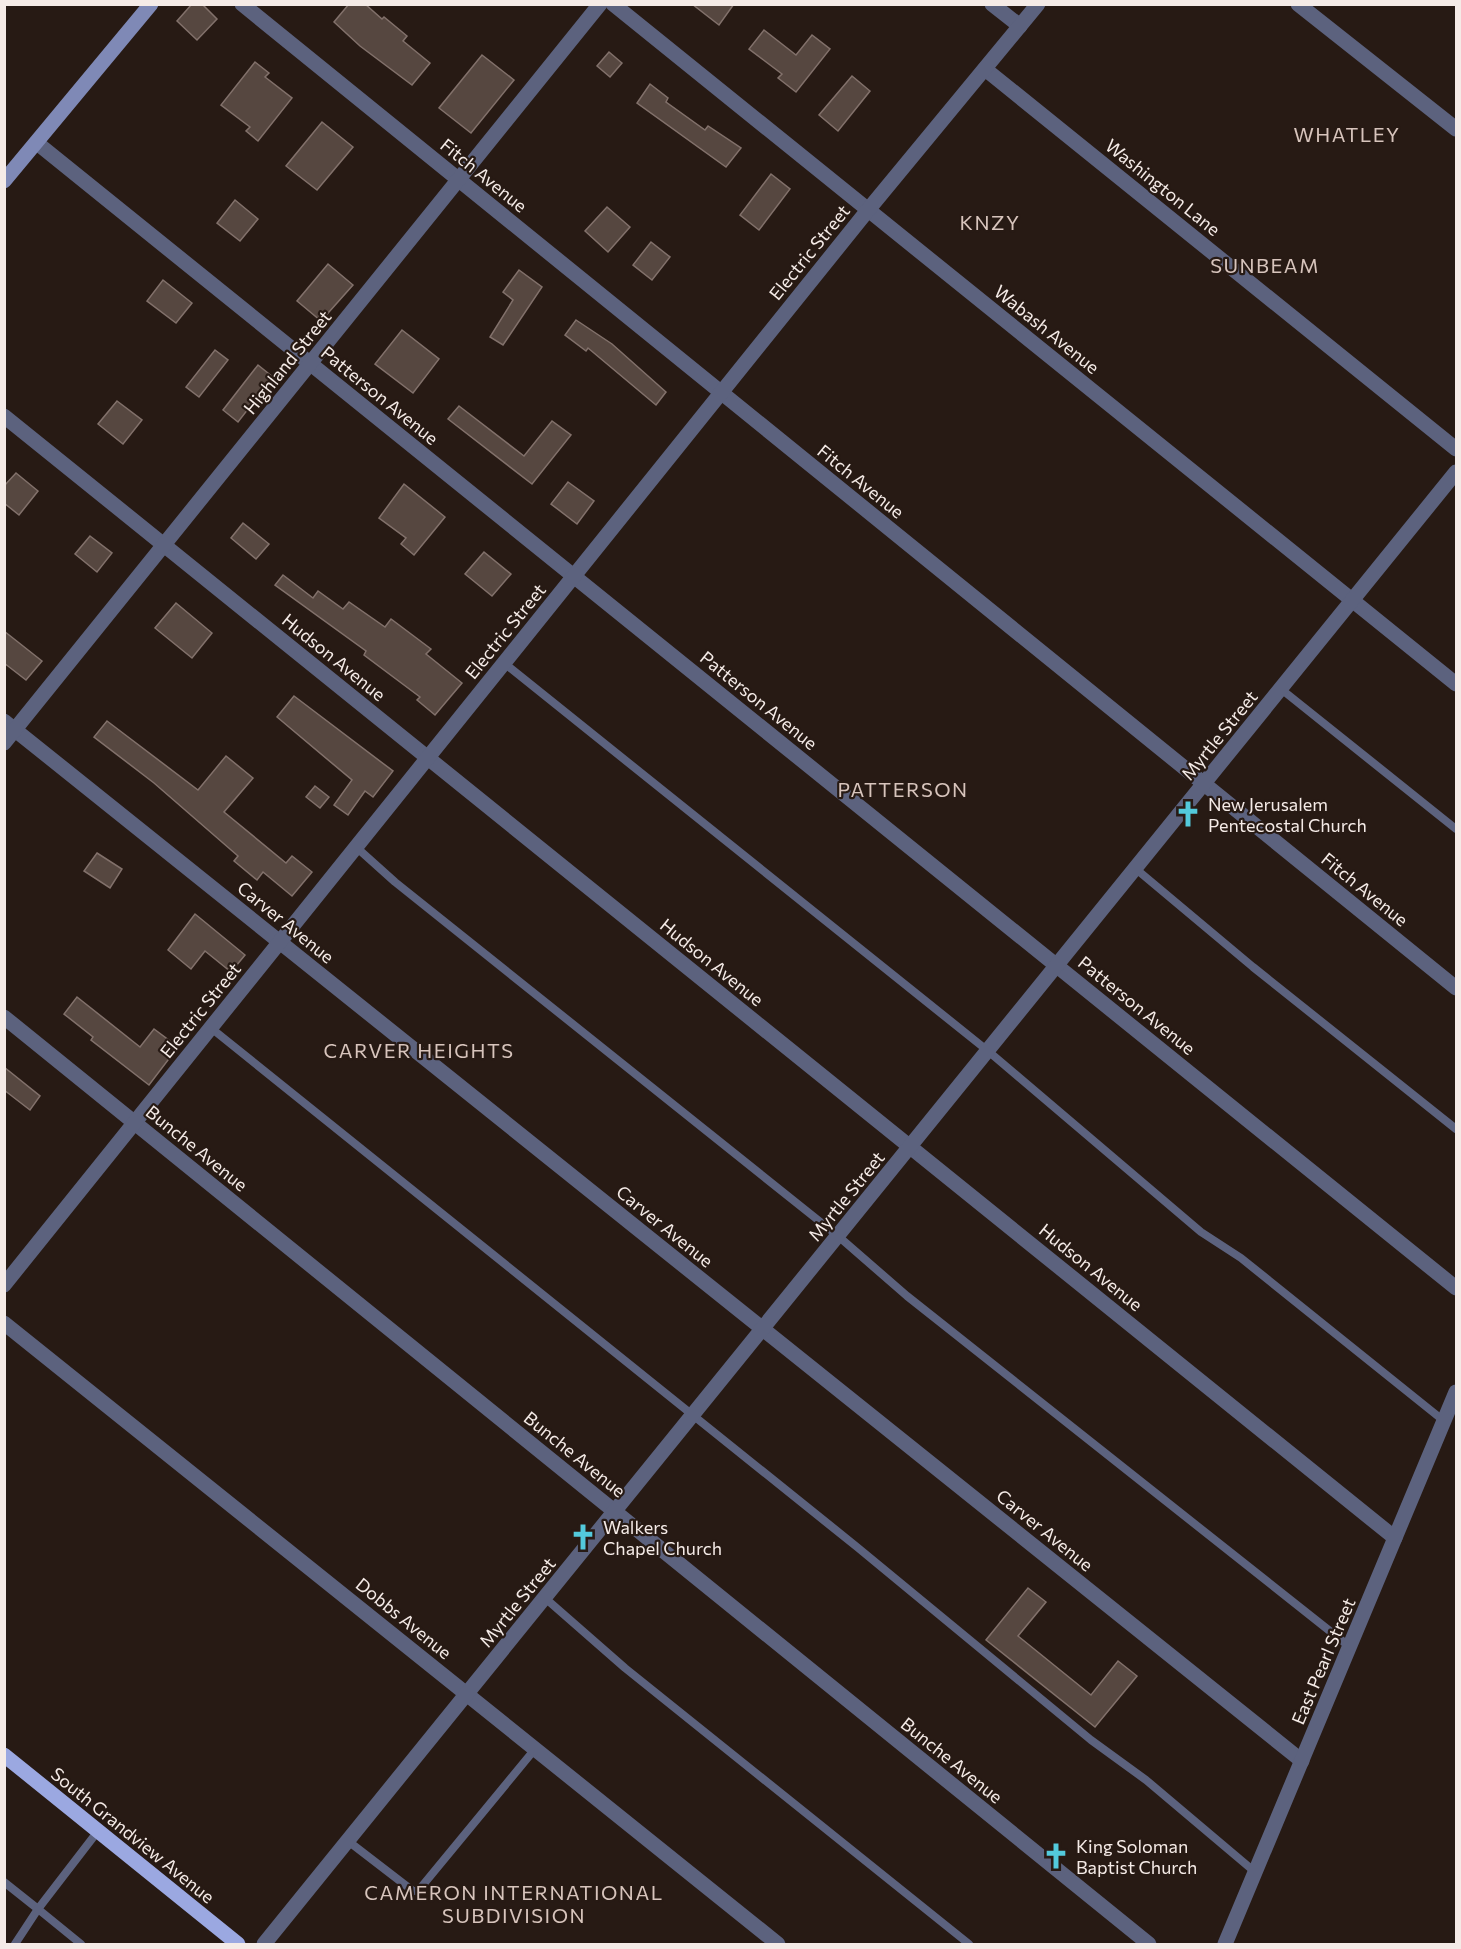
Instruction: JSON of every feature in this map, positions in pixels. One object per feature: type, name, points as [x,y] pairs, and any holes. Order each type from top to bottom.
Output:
[{"type":"main road","points":[[4,182],[151,4]]},
{"type":"main road","name":"South Grandview Avenue","points":[[4,1755],[238,1944]]},
{"type":"street","name":"Fitch Avenue","points":[[242,4],[1456,988]]},
{"type":"street","name":"Highland Street","points":[[4,743],[10,725],[164,545],[600,4]]},
{"type":"street","name":"Wabash Avenue","points":[[613,4],[1456,684]]},
{"type":"street","points":[[992,4],[1020,26]]},
{"type":"street","name":"Electric Street","points":[[4,1285],[868,210],[1038,4]]},
{"type":"street","points":[[1298,4],[1456,129]]},
{"type":"street","name":"Washington Lane","points":[[985,69],[1456,449]]},
{"type":"street","name":"Patterson Avenue","points":[[37,143],[1456,1287]]},
{"type":"street","name":"Hudson Avenue","points":[[4,416],[1395,1538]]},
{"type":"street","name":"Myrtle Street","points":[[264,1944],[1456,472]]},
{"type":"street","name":"Carver Avenue","points":[[10,725],[1302,1761]]},
{"type":"street","name":"Bunche Avenue","points":[[4,1017],[1149,1944]]},
{"type":"street","name":"Dobbs Avenue","points":[[4,1323],[467,1694],[772,1943]]},
{"type":"street","name":"East Pearl Street","points":[[1225,1944],[1456,1392]]},
{"type":"lane","points":[[504,663],[988,1051],[1202,1232],[1241,1257],[1444,1421]]},
{"type":"lane","points":[[1281,689],[1456,829]]},
{"type":"lane","points":[[356,847],[395,882],[838,1236],[907,1296],[1350,1647]]},
{"type":"lane","points":[[1136,869],[1262,974],[1456,1129]]},
{"type":"lane","points":[[211,1028],[1255,1872]]},
{"type":"lane","points":[[545,1598],[634,1676],[969,1944]]},
{"type":"lane","points":[[348,1841],[413,1891],[418,1891],[535,1749]]},
{"type":"lane","points":[[15,1944],[38,1909],[98,1831]]},
{"type":"lane","points":[[4,1882],[81,1944]]},
{"type":"building","points":[[192,4],[202,4],[217,19],[197,40],[177,21]]},
{"type":"building","points":[[349,4],[365,4],[382,19],[384,17],[407,36],[403,41],[430,63],[412,85],[360,46],[334,22]]},
{"type":"building","points":[[692,4],[734,4],[719,25]]},
{"type":"building","points":[[764,30],[796,55],[812,35],[830,49],[796,92],[778,78],[782,74],[749,49]]},
{"type":"building","points":[[609,52],[622,63],[610,77],[597,66]]},
{"type":"building","points":[[482,55],[514,80],[471,133],[439,108]]},
{"type":"building","points":[[255,62],[269,73],[265,77],[292,98],[258,141],[246,131],[250,127],[221,105]]},
{"type":"building","points":[[852,76],[870,91],[838,131],[819,115]]},
{"type":"building","points":[[650,84],[668,98],[666,102],[705,130],[708,126],[741,148],[726,167],[637,103]]},
{"type":"building","points":[[322,122],[353,147],[317,190],[286,166]]},
{"type":"building","points":[[771,174],[790,189],[759,230],[740,215]]},
{"type":"building","points":[[235,200],[258,219],[240,241],[217,223]]},
{"type":"building","points":[[607,207],[630,227],[608,252],[585,231]]},
{"type":"building","points":[[651,242],[670,257],[652,280],[633,265]]},
{"type":"building","points":[[328,264],[353,285],[321,321],[297,301]]},
{"type":"building","points":[[519,270],[542,287],[503,345],[490,337],[513,300],[503,292]]},
{"type":"building","points":[[163,280],[192,303],[176,323],[147,301]]},
{"type":"building","points":[[576,320],[612,344],[666,392],[656,405],[588,348],[586,351],[565,335]]},
{"type":"building","points":[[402,330],[439,359],[413,393],[375,364]]},
{"type":"building","points":[[215,350],[228,360],[199,397],[186,387]]},
{"type":"building","points":[[258,365],[273,377],[238,422],[223,410]]},
{"type":"building","points":[[117,401],[142,420],[123,444],[98,424]]},
{"type":"building","points":[[459,406],[524,456],[552,421],[571,435],[532,484],[448,419]]},
{"type":"building","points":[[16,473],[38,491],[19,515],[4,503],[4,486]]},
{"type":"building","points":[[568,482],[594,501],[577,524],[551,504]]},
{"type":"building","points":[[404,484],[445,517],[414,555],[401,544],[406,538],[379,518]]},
{"type":"building","points":[[243,523],[269,544],[256,559],[231,538]]},
{"type":"building","points":[[90,536],[112,553],[97,572],[75,554]]},
{"type":"building","points":[[484,552],[511,574],[492,596],[465,574]]},
{"type":"building","points":[[283,575],[313,598],[318,591],[343,609],[349,602],[385,627],[391,619],[431,649],[426,654],[462,683],[435,715],[417,700],[420,697],[364,655],[366,651],[275,585]]},
{"type":"building","points":[[176,603],[212,633],[192,658],[155,628]]},
{"type":"building","points":[[4,631],[42,661],[26,680],[4,663]]},
{"type":"building","points":[[294,696],[393,771],[373,797],[365,791],[348,815],[334,805],[352,780],[277,717]]},
{"type":"building","points":[[107,721],[198,790],[226,756],[253,778],[224,812],[286,863],[292,856],[312,872],[292,896],[263,872],[257,880],[234,861],[238,856],[154,783],[94,737]]},
{"type":"building","points":[[315,786],[329,797],[320,808],[306,797]]},
{"type":"building","points":[[97,853],[122,869],[110,888],[84,871]]},
{"type":"building","points":[[195,914],[245,955],[231,972],[205,951],[191,969],[168,950]]},
{"type":"building","points":[[77,997],[140,1047],[154,1029],[178,1047],[149,1085],[91,1040],[93,1037],[64,1014]]},
{"type":"building","points":[[4,1067],[40,1096],[30,1110],[4,1090]]},
{"type":"building","points":[[1028,1588],[1046,1602],[1018,1636],[1091,1695],[1118,1661],[1137,1676],[1095,1727],[986,1640]]},
{"type":"place","name":"New Jerusalem Pentecostal Church","points":[[1188,814]]},
{"type":"place","name":"Walkers Chapel Church","points":[[583,1537]]},
{"type":"place","name":"King Soloman Baptist Church","points":[[1056,1856]]},
{"type":"district","name":"WHATLEY","points":[[1347,134]]},
{"type":"district","name":"KNZY","points":[[990,222]]},
{"type":"district","name":"SUNBEAM","points":[[1265,265]]},
{"type":"district","name":"PATTERSON","points":[[903,789]]},
{"type":"district","name":"CARVER HEIGHTS","points":[[419,1050]]},
{"type":"district","name":"CAMERON INTERNATIONAL SUBDIVISION","points":[[514,1904]]}]
